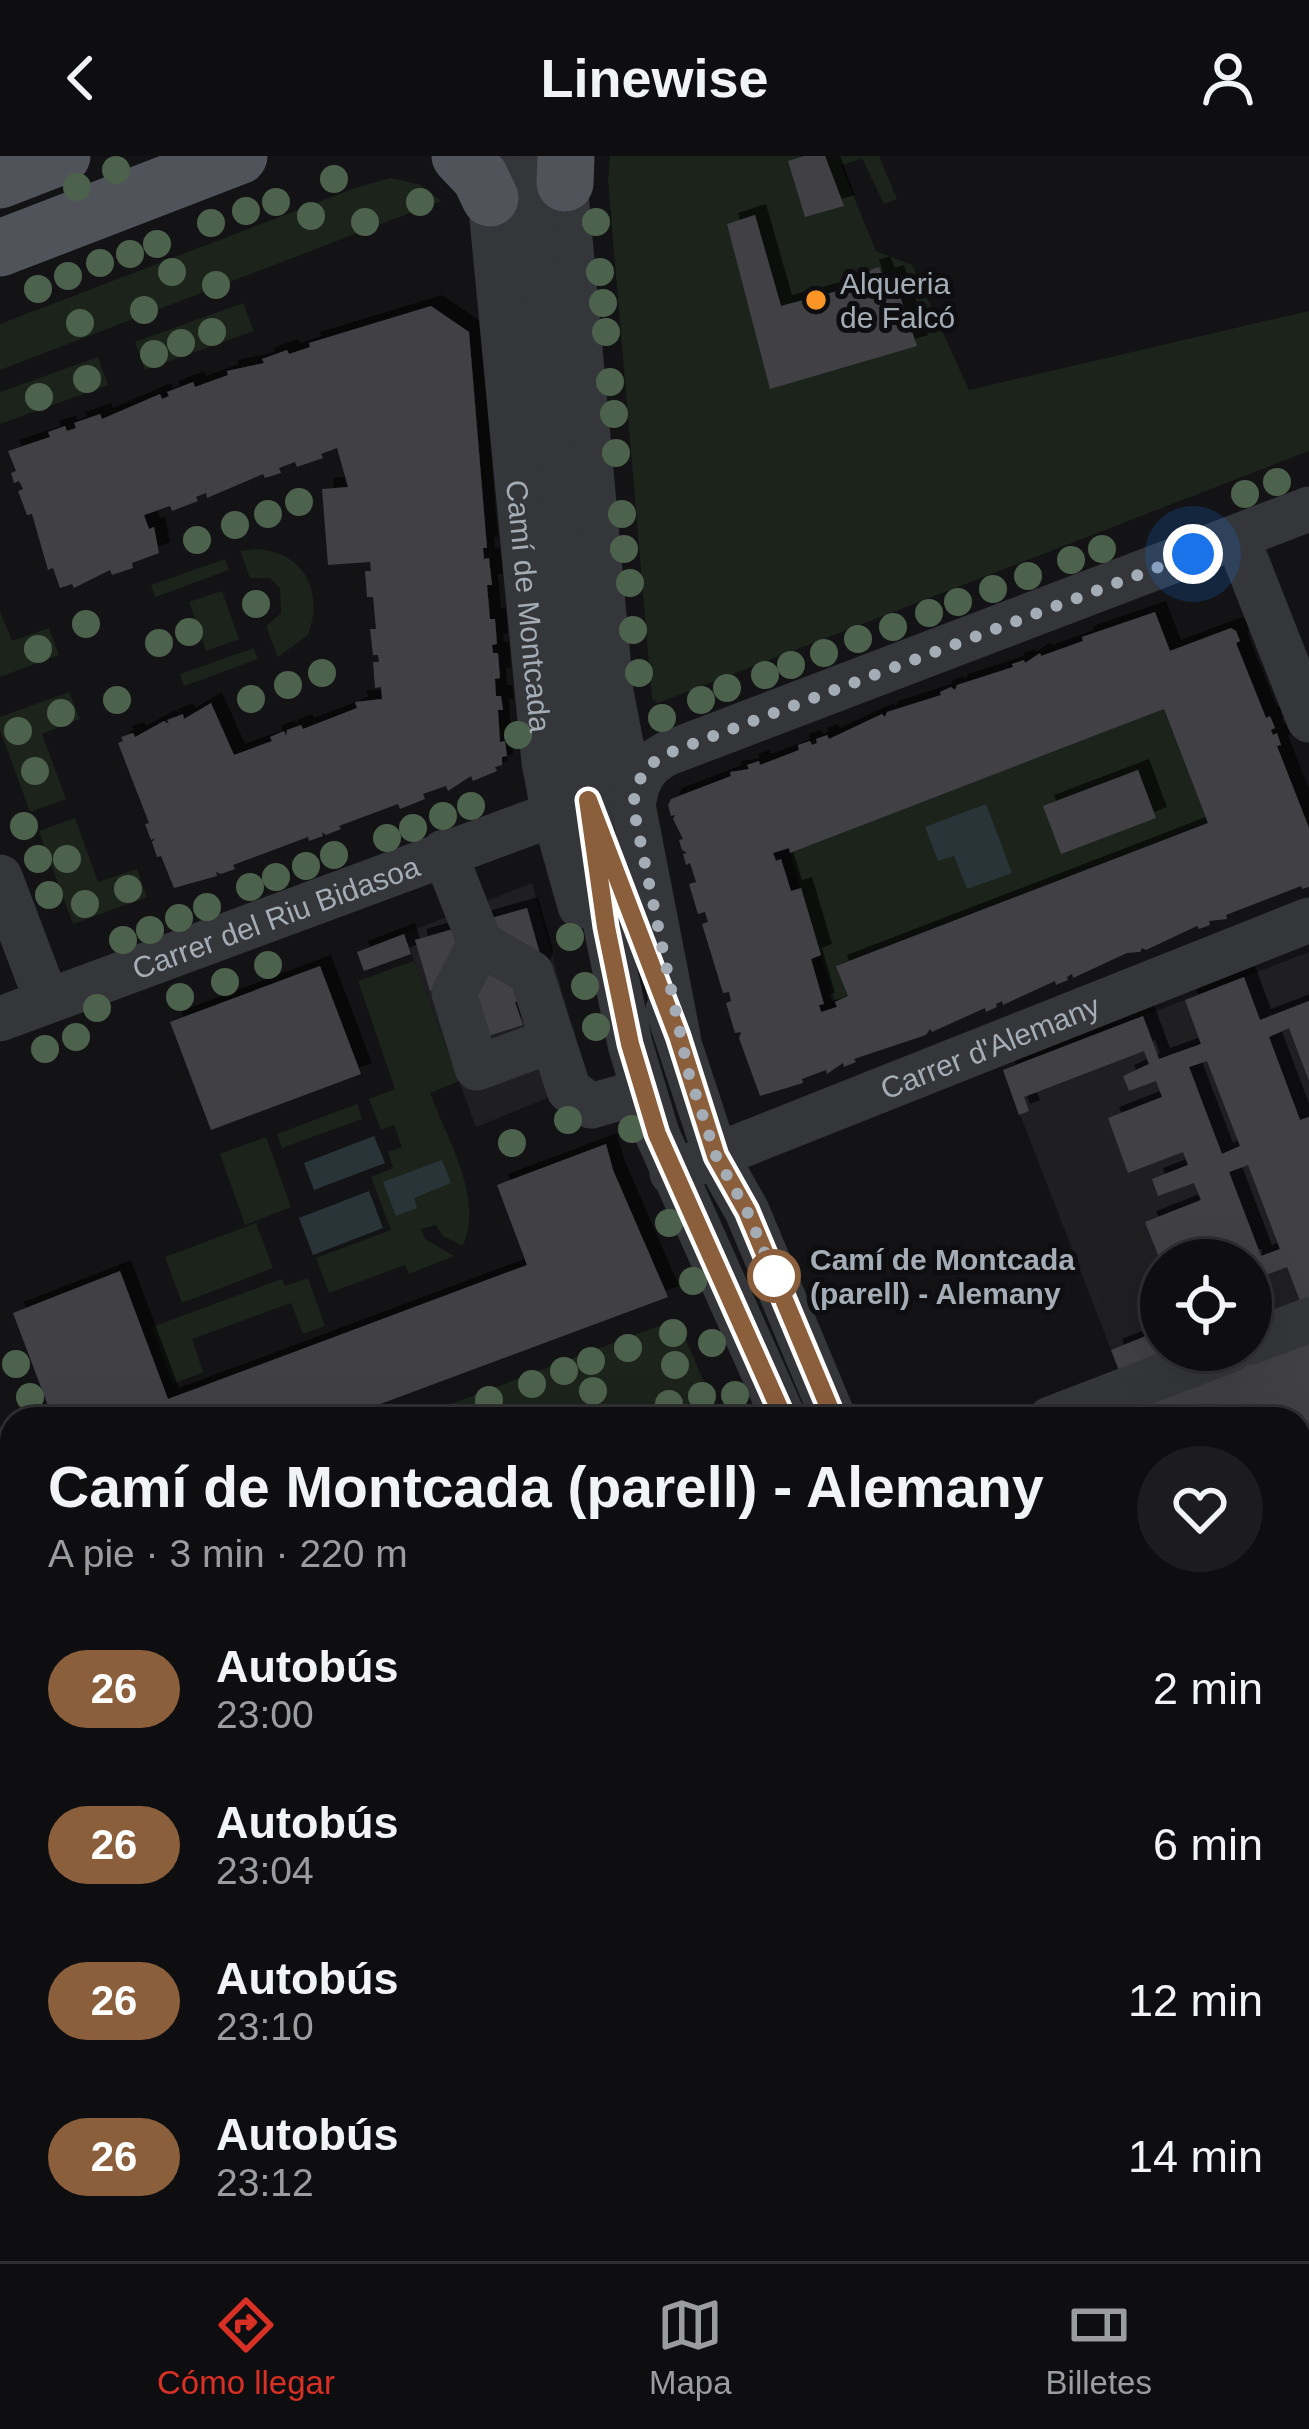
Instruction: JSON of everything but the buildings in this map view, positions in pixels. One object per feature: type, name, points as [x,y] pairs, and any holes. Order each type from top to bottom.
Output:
[{"type":"main road","points":[[0,180],[62,156]]},
{"type":"main road","points":[[0,248],[239,156]]},
{"type":"street","name":"Camí de Montcada","points":[[523,167],[611,692],[678,1036],[716,1156],[747,1211],[829,1407]]},
{"type":"street","name":"Camí de Montcada","points":[[523,167],[544,762],[571,807],[678,1036]]},
{"type":"street","points":[[633,806],[636,783],[644,770],[666,754],[1309,509]]},
{"type":"street","points":[[1237,537],[1309,720]]},
{"type":"street","name":"Camí de Montcada","points":[[571,807],[606,927],[630,1044],[672,1173],[729,1289],[779,1407]]},
{"type":"street","name":"Carrer del Riu Bidasoa","points":[[0,1019],[571,807]]},
{"type":"street","points":[[445,852],[480,944],[531,973],[569,1090],[592,1106],[644,1091]]},
{"type":"street","points":[[0,877],[47,1001]]},
{"type":"street","name":"Carrer d'Alemany","points":[[672,1173],[1309,920]]},
{"type":"street","points":[[480,944],[454,993],[477,1068],[553,1040]]},
{"type":"street","points":[[1272,1334],[1309,1320]]},
{"type":"street","points":[[1081,1407],[1175,1371]]},
{"type":"shaded area","points":[[610,156],[879,156],[897,199],[884,204],[862,158],[841,166],[876,251],[912,265],[969,390],[1309,311],[1309,451],[658,703],[652,699],[608,181]]},
{"type":"shaded area","points":[[391,178],[421,185],[441,201],[0,370],[0,324]]},
{"type":"shaded area","points":[[243,303],[254,331],[145,370],[135,342]]},
{"type":"shaded area","points":[[98,357],[108,385],[0,424],[0,392]]},
{"type":"shaded area","points":[[256,549],[298,566],[314,604],[308,635],[278,657],[266,626],[281,613],[280,588],[270,578],[250,578],[240,551]]},
{"type":"shaded area","points":[[225,559],[229,570],[155,597],[151,585]]},
{"type":"shaded area","points":[[222,591],[239,639],[206,651],[189,602]]},
{"type":"shaded area","points":[[0,611],[12,641],[49,628],[59,655],[0,677]]},
{"type":"shaded area","points":[[254,648],[258,659],[184,686],[180,674]]},
{"type":"shaded area","points":[[69,692],[80,719],[42,734],[66,799],[30,812],[0,730],[0,717]]},
{"type":"shaded area","points":[[1164,709],[1208,823],[837,965],[848,996],[835,1002],[790,853]]},
{"type":"shaded area","points":[[986,804],[1012,873],[967,889],[954,856],[938,861],[925,827]]},
{"type":"shaded area","points":[[75,818],[98,882],[137,869],[147,897],[73,924],[39,831]]},
{"type":"shaded area","points":[[532,883],[587,1082],[476,1127],[404,934]]},
{"type":"shaded area","points":[[1309,952],[1309,1303],[1272,1318],[1272,1239],[1140,1239],[1140,1364],[1121,1376],[1003,1070]]},
{"type":"shaded area","points":[[414,961],[459,1081],[430,1093],[461,1168],[468,1227],[463,1246],[443,1236],[436,1225],[421,1229],[425,1239],[454,1256],[409,1274],[405,1265],[329,1293],[316,1258],[391,1230],[371,1177],[393,1168],[388,1152],[402,1147],[394,1125],[381,1130],[369,1099],[395,1089],[358,981]]},
{"type":"shaded area","points":[[357,1104],[362,1119],[282,1148],[277,1134]]},
{"type":"shaded area","points":[[374,1136],[385,1163],[314,1190],[304,1163]]},
{"type":"shaded area","points":[[266,1137],[291,1207],[245,1225],[220,1154]]},
{"type":"shaded area","points":[[442,1160],[451,1183],[414,1198],[417,1208],[396,1216],[383,1182]]},
{"type":"shaded area","points":[[369,1191],[383,1228],[313,1255],[299,1218]]},
{"type":"shaded area","points":[[256,1223],[273,1268],[182,1303],[165,1257]]},
{"type":"shaded area","points":[[308,1278],[325,1326],[303,1334],[291,1303],[192,1339],[203,1372],[173,1384],[152,1327],[282,1279],[285,1286]]},
{"type":"shaded area","points":[[677,1319],[715,1407],[443,1407]]},
{"type":"bus line","name":"26","points":[[779,1407],[657,1134],[630,1044],[606,927],[588,800],[678,1036],[716,1156],[747,1211],[829,1407]]},
{"type":"place","name":"Alqueria de Falcó","points":[[816,300]]},
{"type":"place","name":"Camí de Montcada (parell) - Alemany","points":[[774,1276]]},
{"type":"route","points":[[774,1276],[782,1294],[747,1211],[716,1156],[678,1036],[633,806],[636,783],[653,761],[666,754],[1193,554]]}]
